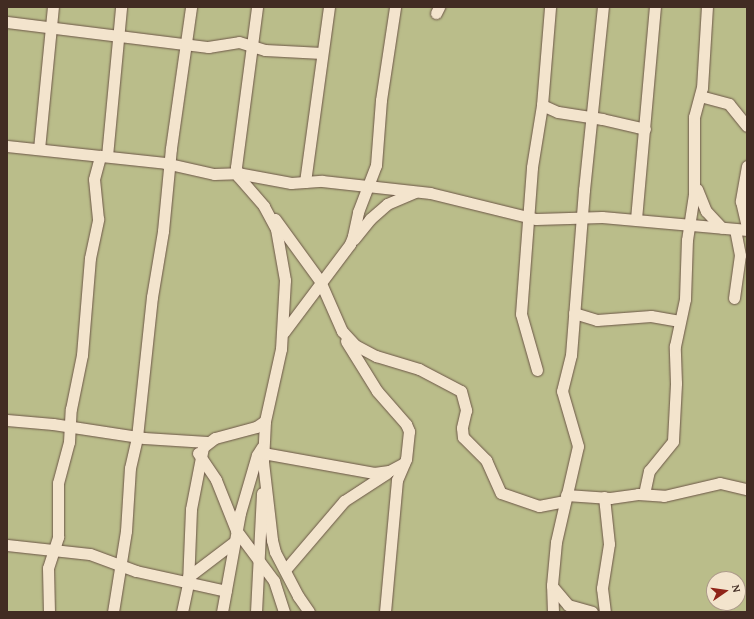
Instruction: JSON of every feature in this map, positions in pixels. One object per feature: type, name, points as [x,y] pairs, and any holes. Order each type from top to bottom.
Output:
[{"type":"street","points":[[39,149],[53,7]]},
{"type":"street","points":[[49,612],[48,568],[58,537],[58,484],[71,426],[71,409],[82,355],[90,258],[97,228],[94,179],[103,156],[121,7]]},
{"type":"street","points":[[113,612],[121,565],[128,510],[130,468],[137,437],[152,296],[168,196],[169,164],[191,7]]},
{"type":"street","points":[[257,7],[238,137],[237,173],[264,206],[320,282],[342,331],[377,391],[408,427],[409,446],[405,462],[397,480],[385,612]]},
{"type":"street","points":[[305,182],[329,7]]},
{"type":"street","points":[[350,244],[367,187],[373,175],[378,151],[381,100],[395,7]]},
{"type":"street","points":[[537,370],[522,314],[525,248],[530,218],[532,167],[542,105],[550,7]]},
{"type":"street","points":[[553,612],[552,585],[559,526],[578,446],[562,391],[570,366],[582,217],[603,7]]},
{"type":"street","points":[[636,219],[655,7]]},
{"type":"street","points":[[644,494],[649,471],[673,441],[676,377],[675,346],[685,298],[687,240],[690,225],[694,179],[694,117],[700,96],[707,7]]},
{"type":"street","points":[[7,22],[213,47],[239,42],[273,51],[295,50],[322,53]]},
{"type":"street","points":[[700,96],[729,104],[747,126]]},
{"type":"street","points":[[542,105],[558,112],[592,117],[645,129]]},
{"type":"street","points":[[7,146],[169,164],[214,174],[237,173],[281,182],[322,181],[367,187],[416,191],[448,196],[530,218],[582,217],[636,219],[735,229],[747,229],[741,201],[747,166]]},
{"type":"street","points":[[694,179],[699,199],[722,228]]},
{"type":"street","points":[[283,333],[320,282],[370,219],[387,204],[416,191]]},
{"type":"street","points":[[264,206],[276,229],[282,263],[285,298],[283,333],[272,399],[264,421],[264,481],[272,540],[284,570],[309,612]]},
{"type":"street","points":[[734,298],[740,255],[735,229]]},
{"type":"street","points":[[574,313],[597,320],[651,316],[680,321]]},
{"type":"street","points":[[342,331],[362,350],[419,369],[457,388],[465,402],[463,437],[486,460],[502,493],[539,506],[551,514],[559,526]]},
{"type":"street","points":[[7,420],[71,426],[137,437],[186,442],[207,442],[256,427],[264,421]]},
{"type":"street","points":[[186,442],[201,455],[216,480],[236,530],[260,560],[274,581],[284,612]]},
{"type":"street","points":[[182,612],[188,580],[191,509],[201,455],[207,442]]},
{"type":"street","points":[[263,450],[353,471],[389,471]]},
{"type":"street","points":[[222,612],[236,530],[253,466],[263,450]]},
{"type":"street","points":[[284,570],[344,501],[405,462]]},
{"type":"street","points":[[256,612],[260,560],[259,520],[264,481]]},
{"type":"street","points":[[539,506],[565,498],[644,494],[664,496],[720,483],[747,489]]},
{"type":"street","points":[[604,497],[609,544],[602,588],[605,612]]},
{"type":"street","points":[[188,580],[234,542]]},
{"type":"street","points":[[7,545],[90,554],[121,565],[188,580],[226,591]]},
{"type":"street","points":[[552,585],[568,605],[592,612]]},
{"type":"green space","points":[[7,7],[747,7],[747,612],[7,612]]}]
